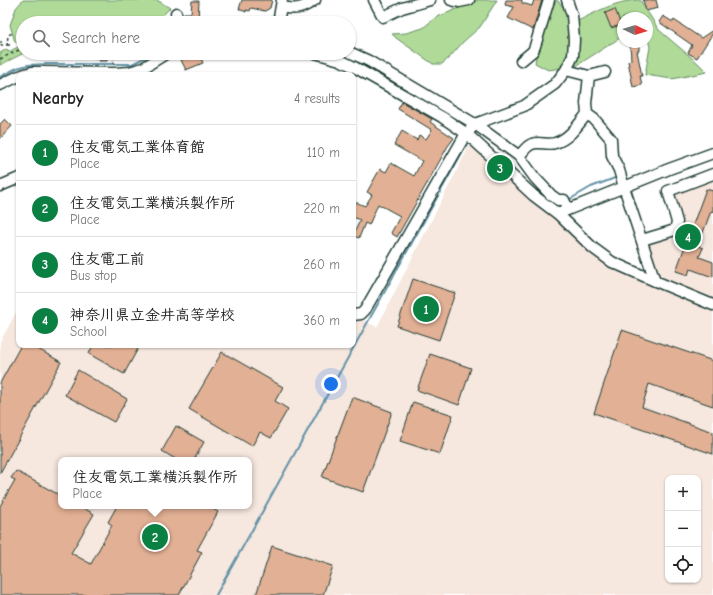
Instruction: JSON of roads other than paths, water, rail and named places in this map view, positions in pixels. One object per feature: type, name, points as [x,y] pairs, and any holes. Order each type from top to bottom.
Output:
[{"type":"street","points":[[279,16],[282,4],[296,9],[302,8],[315,0]]},
{"type":"street","points":[[374,0],[383,17],[402,8],[430,0]]},
{"type":"street","points":[[451,0],[459,2],[469,0]]},
{"type":"street","points":[[521,61],[533,51],[549,0]]},
{"type":"street","points":[[356,315],[361,314],[366,310],[472,130],[524,106],[555,84],[566,70],[573,56],[574,40],[572,15],[567,0]]},
{"type":"street","points":[[356,55],[369,61],[472,130],[519,156],[535,178],[551,195],[558,200],[564,200],[568,209]]},
{"type":"street","points":[[41,72],[129,72],[143,68],[156,60]]},
{"type":"street","points":[[337,60],[356,68],[442,117],[472,130],[479,144],[533,195],[558,214],[593,248],[612,262],[655,282],[713,305]]},
{"type":"street","points":[[566,70],[589,76],[605,72]]},
{"type":"street","points":[[519,156],[530,144],[553,144],[564,139],[575,129],[587,114],[586,103],[589,76]]},
{"type":"street","points":[[0,85],[16,77]]},
{"type":"street","points":[[587,114],[594,119],[611,139],[612,156],[619,170],[655,282]]},
{"type":"street","points":[[558,214],[713,153]]},
{"type":"street","points":[[642,240],[674,230],[677,222],[668,191],[713,174]]},
{"type":"street","points":[[0,186],[16,179]]},
{"type":"waterway","points":[[0,77],[17,68],[28,65],[132,64],[140,60]]},
{"type":"waterway","points":[[360,62],[405,88]]},
{"type":"waterway","points":[[356,343],[469,140]]},
{"type":"waterway","points":[[510,155],[527,176]]},
{"type":"waterway","points":[[567,201],[591,187],[615,178]]},
{"type":"waterway","points":[[216,595],[353,348]]},
{"type":"place","name":"住友電工前","points":[[500,168]]},
{"type":"place","name":"神奈川県立金井高等学校","points":[[688,237]]},
{"type":"place","name":"住友電気工業体育館","points":[[426,309]]},
{"type":"place","name":"住友電気工業横浜製作所","points":[[155,537]]}]
